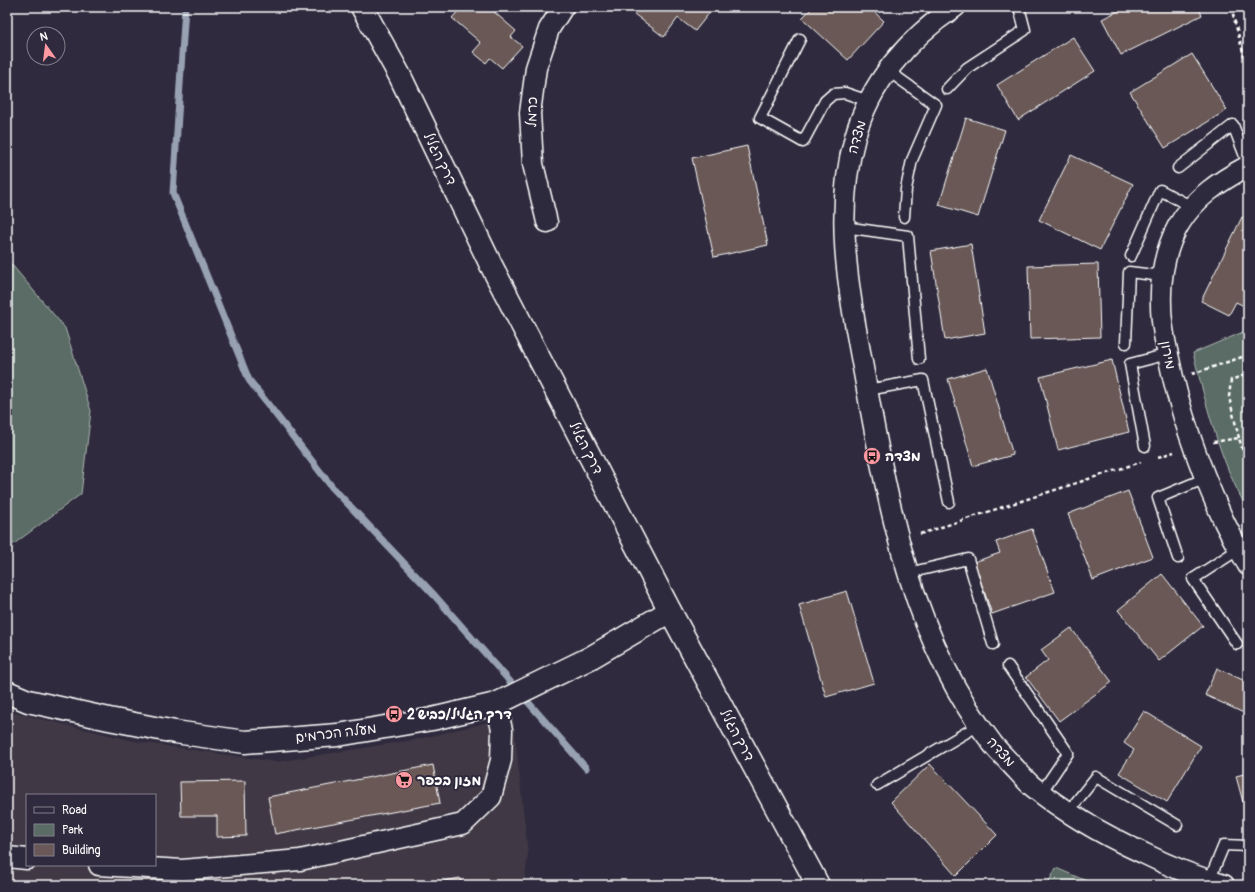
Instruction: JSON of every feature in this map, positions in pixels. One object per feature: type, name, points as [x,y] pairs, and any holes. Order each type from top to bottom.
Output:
[{"type":"street","name":"דרך הגליל","points":[[362,7],[397,71],[491,264],[670,612],[818,885]]},
{"type":"street","name":"כרמל","points":[[547,222],[533,164],[530,113],[536,68],[550,29],[563,7]]},
{"type":"street","name":"מצדה","points":[[955,7],[940,17],[911,42],[887,70],[869,101],[855,136],[847,173],[843,214],[845,259],[867,390],[885,484],[915,597],[936,650],[961,699],[993,744],[1032,785],[1079,820],[1127,846],[1170,866],[1216,883]]},
{"type":"street","name":"מירון","points":[[1244,557],[1222,518],[1192,446],[1173,381],[1161,306],[1162,276],[1168,250],[1178,226],[1192,207],[1208,190],[1228,176],[1248,165]]},
{"type":"street","name":"מעלה הכרמים","points":[[7,692],[28,701],[116,720],[175,732],[245,742],[338,735],[432,720],[496,704],[590,658],[670,612]]},
{"type":"street","points":[[116,866],[182,870],[300,860],[463,824],[490,797],[502,760],[502,730],[496,704]]},
{"type":"street","points":[[7,857],[26,859]]},
{"type":"lane","points":[[947,89],[967,68],[1025,30],[1019,7]]},
{"type":"lane","points":[[800,39],[760,118],[803,142],[825,101],[833,94],[845,93],[869,101]]},
{"type":"lane","points":[[887,70],[936,105],[912,160],[906,189],[904,217]]},
{"type":"lane","points":[[1178,168],[1233,125],[1248,165]]},
{"type":"lane","points":[[1131,256],[1160,190],[1192,207]]},
{"type":"lane","points":[[844,227],[908,236],[919,359]]},
{"type":"lane","points":[[1126,343],[1129,272],[1162,276]]},
{"type":"lane","points":[[1145,446],[1130,364],[1168,354]]},
{"type":"lane","points":[[867,390],[923,380],[948,502]]},
{"type":"lane","points":[[1178,558],[1158,498],[1206,478]]},
{"type":"lane","points":[[1237,644],[1193,579],[1244,557]]},
{"type":"lane","points":[[908,573],[968,559],[993,644]]},
{"type":"lane","points":[[1008,666],[1068,753],[1041,793]]},
{"type":"lane","points":[[877,785],[979,724]]},
{"type":"lane","points":[[1068,812],[1096,777],[1177,825]]},
{"type":"lane","points":[[1216,883],[1224,845],[1248,846]]},
{"type":"path","points":[[1231,7],[1248,71]]},
{"type":"path","points":[[1173,381],[1248,354]]},
{"type":"path","points":[[1248,374],[1231,380],[1229,397],[1248,468]]},
{"type":"path","points":[[1154,458],[1192,446],[1239,438]]},
{"type":"path","points":[[899,541],[1147,460]]},
{"type":"shaded area","points":[[7,711],[139,742],[276,762],[419,739],[513,716],[528,854],[524,885],[7,885]]},
{"type":"green space","points":[[7,259],[65,328],[91,411],[81,494],[7,549]]},
{"type":"green space","points":[[1248,330],[1248,510],[1238,492],[1222,454],[1215,434],[1193,353]]},
{"type":"green space","points":[[1056,868],[1096,885],[1047,885]]},
{"type":"building","points":[[462,7],[496,7],[493,11],[516,31],[511,37],[522,46],[502,68],[490,58],[486,63],[473,52],[481,43],[452,18]]},
{"type":"building","points":[[625,7],[714,7],[695,31],[678,18],[664,37]]},
{"type":"building","points":[[813,7],[869,7],[884,21],[848,60],[802,18]]},
{"type":"building","points":[[1126,7],[1198,7],[1202,15],[1121,55],[1102,19]]},
{"type":"building","points":[[1073,37],[1095,71],[1018,120],[997,85]]},
{"type":"building","points":[[1192,54],[1227,110],[1165,148],[1130,92]]},
{"type":"building","points":[[966,118],[1005,130],[978,217],[939,205]]},
{"type":"building","points":[[747,146],[768,245],[714,257],[692,158]]},
{"type":"building","points":[[1071,155],[1133,184],[1100,250],[1039,220]]},
{"type":"building","points":[[1242,217],[1248,219],[1248,308],[1236,302],[1229,315],[1201,301]]},
{"type":"building","points":[[971,244],[985,333],[945,340],[931,251]]},
{"type":"building","points":[[1098,264],[1100,337],[1030,339],[1028,266]]},
{"type":"building","points":[[1112,360],[1129,432],[1058,450],[1040,377]]},
{"type":"building","points":[[987,368],[1013,455],[973,466],[948,379]]},
{"type":"building","points":[[1128,491],[1153,557],[1093,580],[1068,514]]},
{"type":"building","points":[[1032,529],[1055,592],[992,614],[974,562],[1000,553],[996,542]]},
{"type":"building","points":[[1162,574],[1203,626],[1159,661],[1118,610]]},
{"type":"building","points":[[847,591],[874,683],[826,697],[799,605]]},
{"type":"building","points":[[1071,628],[1112,682],[1059,721],[1026,677],[1048,660],[1041,650]]},
{"type":"building","points":[[1217,668],[1245,681],[1248,674],[1248,715],[1205,695]]},
{"type":"building","points":[[1144,711],[1201,746],[1167,802],[1119,773],[1134,750],[1124,743]]},
{"type":"building","points":[[930,764],[997,835],[956,876],[891,802]]},
{"type":"building","points":[[433,765],[440,803],[275,834],[268,797]]},
{"type":"building","points":[[1248,773],[1248,821],[1236,776]]},
{"type":"building","points":[[245,781],[246,836],[217,837],[217,816],[181,816],[180,782]]},
{"type":"building","points":[[460,878],[462,885],[423,885]]},
{"type":"waterway","points":[[185,7],[173,193],[249,380],[332,487],[435,596],[586,768]]},
{"type":"place","name":"מצדה","points":[[872,456]]},
{"type":"place","name":"דרך הגליל/כביש 2","points":[[394,714]]},
{"type":"place","name":"מזון בכפר","points":[[404,780]]}]
